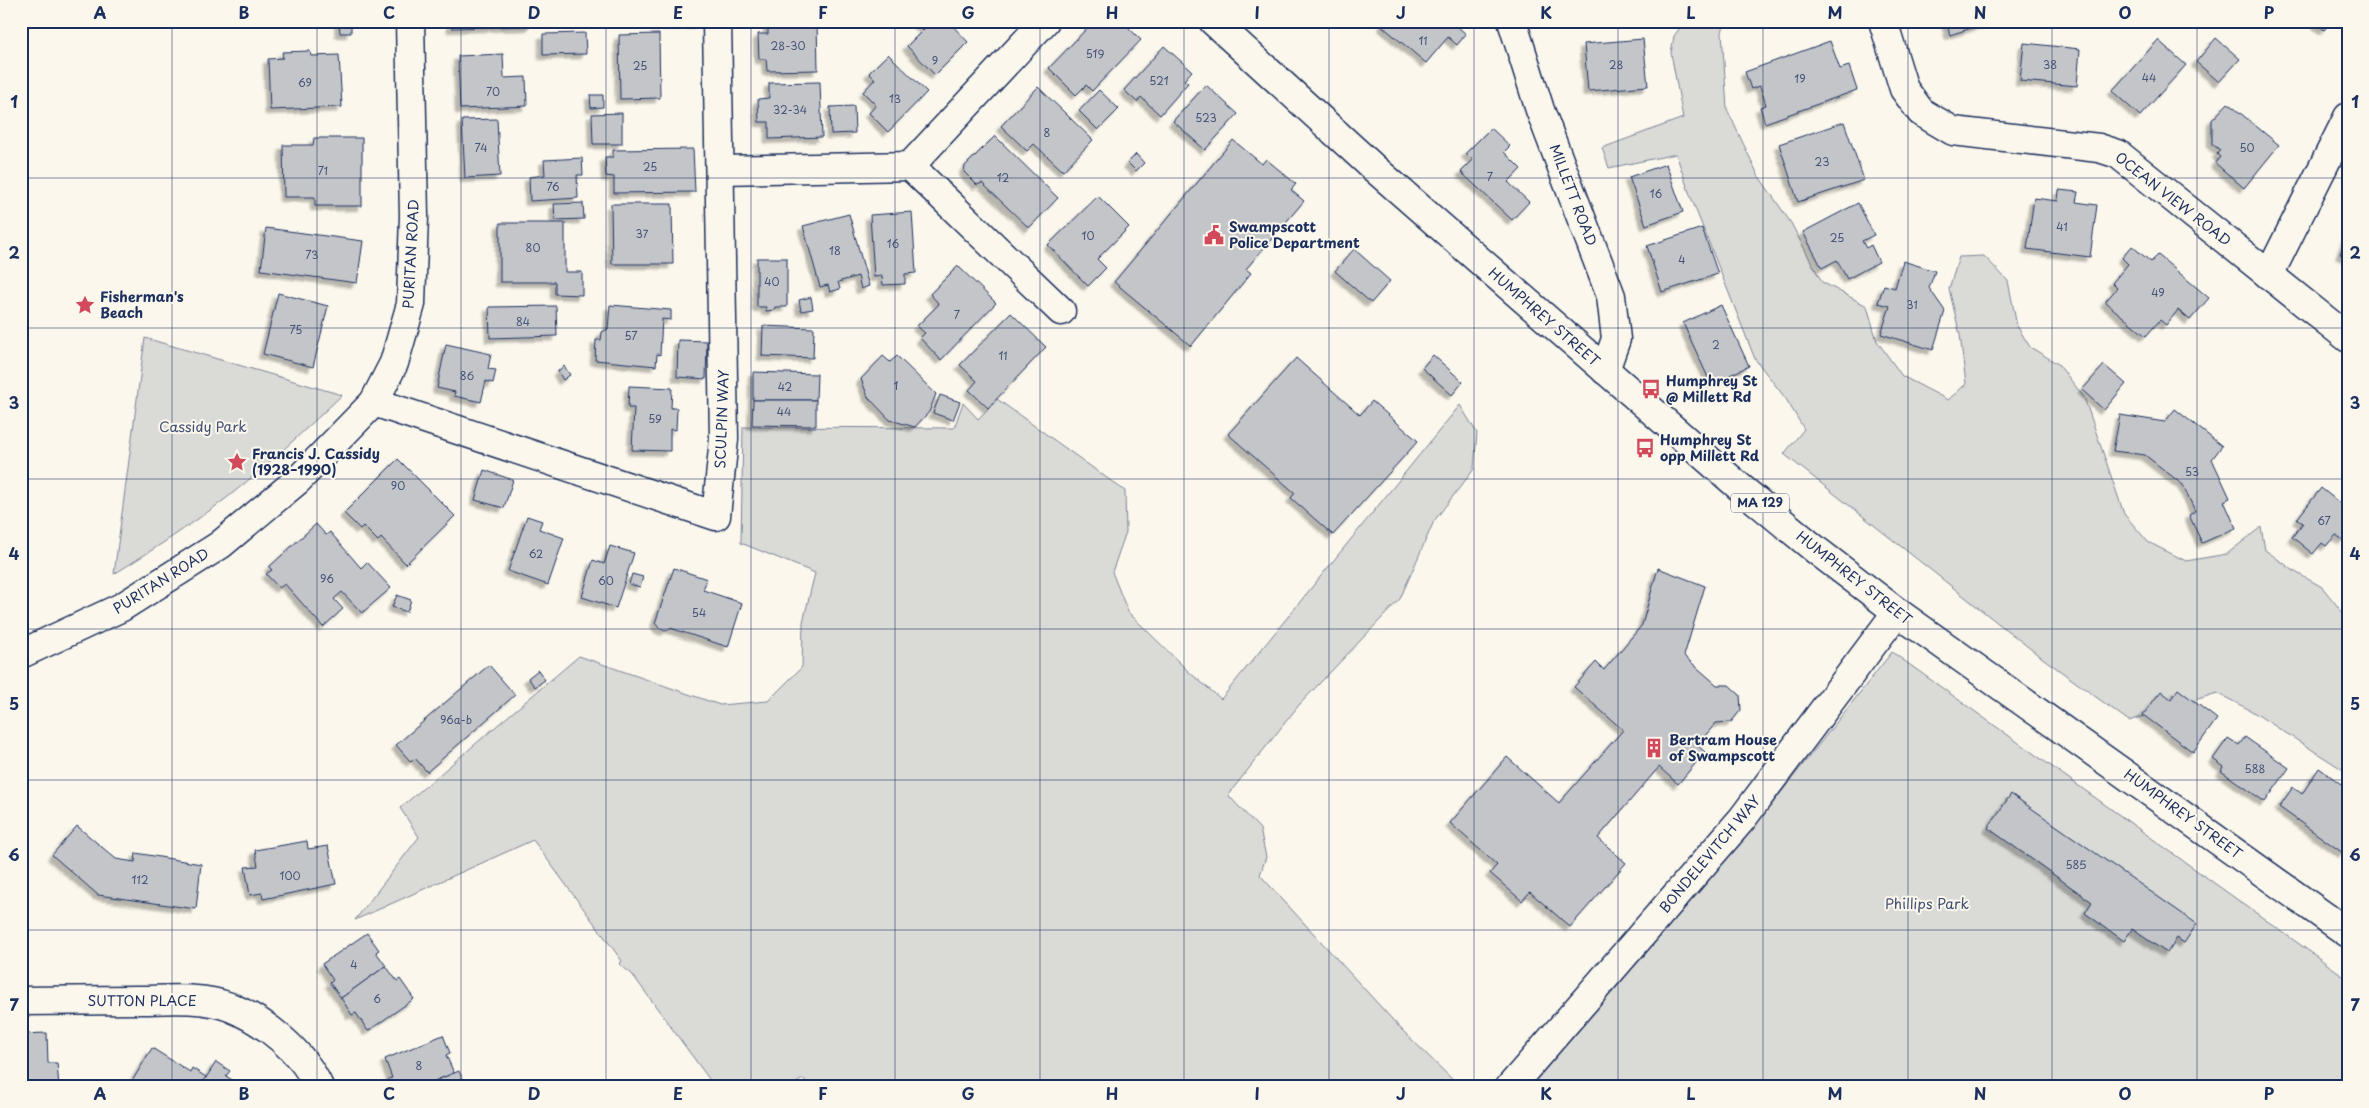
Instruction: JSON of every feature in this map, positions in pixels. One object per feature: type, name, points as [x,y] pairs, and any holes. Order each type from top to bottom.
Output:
[{"type":"street","name":"PURITAN ROAD","points":[[21,654],[122,607],[220,545],[298,480],[374,402],[394,363],[411,304],[414,216],[410,21]]},
{"type":"street","name":"SCULPIN WAY","points":[[374,402],[716,516],[724,439],[721,170],[717,21]]},
{"type":"street","points":[[910,166],[1045,21]]},
{"type":"street","name":"HUMPHREY STREET","points":[[1214,21],[1376,169],[1750,495],[1897,612],[2348,933]]},
{"type":"street","name":"MILLETT ROAD","points":[[1512,21],[1540,110],[1611,296],[1616,338],[1605,370]]},
{"type":"street","name":"OCEAN VIEW ROAD","points":[[1883,21],[1904,89],[1920,112],[1953,131],[2099,148],[2118,154],[2348,338]]},
{"type":"street","points":[[2269,275],[2348,117]]},
{"type":"street","points":[[721,170],[910,166],[1061,312]]},
{"type":"street","name":"BONDELEVITCH WAY","points":[[1510,1087],[1742,819],[1897,612]]},
{"type":"street","name":"SUTTON PLACE","points":[[21,1002],[194,999],[230,1007],[260,1024],[288,1044],[314,1077],[319,1087]]},
{"type":"green space","points":[[1685,21],[1702,21],[1703,24],[1712,21],[1725,21],[1722,32],[1727,109],[1758,175],[1791,223],[1822,282],[1867,306],[1877,341],[1902,376],[1948,400],[1966,384],[1960,335],[1949,289],[1959,257],[1984,256],[2008,281],[2017,326],[2030,347],[2058,364],[2084,397],[2124,514],[2148,542],[2186,561],[2227,554],[2261,527],[2265,550],[2297,573],[2322,587],[2348,619],[2348,773],[2250,710],[2217,693],[2129,721],[2037,654],[1784,454],[1804,429],[1786,399],[1755,359],[1690,195],[1676,154],[1609,168],[1602,148],[1683,118],[1671,53],[1674,36]]},
{"type":"green space","name":"Cassidy Park","points":[[145,338],[342,395],[272,460],[228,497],[172,537],[114,574]]},
{"type":"green space","points":[[997,399],[1125,491],[1126,532],[1112,572],[1128,612],[1189,672],[1221,699],[1460,405],[1477,433],[1474,469],[1434,521],[1400,599],[1299,705],[1228,795],[1260,829],[1266,857],[1260,875],[1402,1030],[1460,1087],[813,1087],[803,1079],[789,1087],[715,1087],[632,974],[619,964],[622,961],[533,840],[355,920],[419,837],[400,808],[579,656],[720,705],[768,701],[802,667],[803,622],[815,573],[741,543],[743,427],[954,428],[963,403],[978,419]]},
{"type":"green space","name":"Phillips Park","points":[[1892,652],[2348,979],[2348,1087],[1530,1087],[1741,843]]},
{"type":"building","points":[[339,21],[351,21],[351,33],[340,33]]},
{"type":"building","points":[[451,21],[532,21],[532,26],[452,28]]},
{"type":"building","points":[[666,21],[698,21],[698,24],[667,25]]},
{"type":"building","points":[[768,21],[817,21],[818,70],[767,71],[766,59],[759,59],[758,34],[768,34]]},
{"type":"building","points":[[916,21],[948,21],[968,42],[935,75],[907,46],[924,29]]},
{"type":"building","points":[[1094,21],[1122,21],[1141,40],[1092,91],[1086,85],[1076,95],[1049,68]]},
{"type":"building","points":[[1386,21],[1461,21],[1458,27],[1466,34],[1457,45],[1448,37],[1426,63],[1382,26]]},
{"type":"building","points":[[1946,21],[1993,21],[1950,35]]},
{"type":"building","points":[[2314,21],[2332,21],[2324,30]]},
{"type":"building","points":[[585,33],[586,54],[543,55],[543,34]]},
{"type":"building","points":[[659,34],[660,98],[620,99],[619,35]]},
{"type":"building","points":[[2216,38],[2240,59],[2219,82],[2196,62]]},
{"type":"building","points":[[1643,39],[1648,86],[1588,91],[1584,44]]},
{"type":"building","points":[[2158,40],[2186,65],[2140,116],[2112,91]]},
{"type":"building","points":[[1830,41],[1840,69],[1849,66],[1857,90],[1765,123],[1760,107],[1766,105],[1760,86],[1751,89],[1745,72]]},
{"type":"building","points":[[2024,43],[2080,49],[2077,86],[2020,81]]},
{"type":"building","points":[[1164,46],[1192,71],[1184,80],[1188,83],[1160,115],[1141,97],[1137,102],[1124,90]]},
{"type":"building","points":[[310,51],[311,56],[339,55],[342,107],[270,110],[268,59],[283,58],[282,52]]},
{"type":"building","points":[[503,54],[504,78],[526,77],[527,106],[460,109],[458,56]]},
{"type":"building","points":[[888,54],[927,92],[888,132],[869,113],[876,105],[863,92],[875,79],[869,73]]},
{"type":"building","points":[[820,82],[822,137],[769,139],[769,122],[759,122],[758,99],[769,98],[769,83]]},
{"type":"building","points":[[1206,85],[1238,114],[1205,150],[1173,121]]},
{"type":"building","points":[[1038,87],[1093,140],[1063,171],[1034,144],[1027,151],[1001,126]]},
{"type":"building","points":[[1099,90],[1119,109],[1098,130],[1079,111]]},
{"type":"building","points":[[590,95],[603,95],[603,107],[591,108]]},
{"type":"building","points":[[2228,103],[2279,145],[2244,188],[2215,163],[2220,157],[2217,154],[2220,150],[2212,144],[2212,120]]},
{"type":"building","points":[[854,106],[855,133],[831,134],[830,107]]},
{"type":"building","points":[[622,113],[622,144],[593,144],[592,114]]},
{"type":"building","points":[[497,119],[500,176],[465,178],[462,120]]},
{"type":"building","points":[[1844,122],[1864,180],[1798,202],[1779,144]]},
{"type":"building","points":[[1491,128],[1510,146],[1504,152],[1521,169],[1508,182],[1529,202],[1512,220],[1461,172],[1473,160],[1466,153]]},
{"type":"building","points":[[995,136],[1058,198],[1029,228],[982,183],[977,185],[964,172],[965,166]]},
{"type":"building","points":[[314,138],[362,138],[362,206],[315,206],[315,197],[284,197],[283,145],[313,145]]},
{"type":"building","name":"Swampscott Police Department","points":[[1233,140],[1262,164],[1266,159],[1296,184],[1291,190],[1304,201],[1246,269],[1251,273],[1191,346],[1114,282]]},
{"type":"building","points":[[693,149],[695,192],[614,193],[614,177],[606,176],[605,157],[613,157],[613,150]]},
{"type":"building","points":[[1136,154],[1144,163],[1136,171],[1128,163]]},
{"type":"building","points":[[582,158],[583,175],[577,175],[578,198],[530,201],[529,177],[545,175],[544,160]]},
{"type":"building","points":[[1666,164],[1683,212],[1646,225],[1629,177]]},
{"type":"building","points":[[2059,190],[2078,192],[2076,202],[2097,205],[2090,257],[2027,249],[2034,198],[2058,201]]},
{"type":"building","points":[[1098,196],[1129,227],[1097,259],[1106,268],[1088,286],[1048,245]]},
{"type":"building","points":[[583,203],[584,219],[555,220],[554,204]]},
{"type":"building","points":[[1858,203],[1874,235],[1862,241],[1866,248],[1871,245],[1879,262],[1847,279],[1837,260],[1822,268],[1803,232]]},
{"type":"building","points":[[611,204],[672,204],[673,264],[612,264]]},
{"type":"building","points":[[912,212],[916,273],[905,274],[905,284],[883,285],[882,276],[874,277],[870,215]]},
{"type":"building","points":[[849,214],[869,286],[861,289],[858,276],[838,282],[840,289],[830,292],[828,285],[820,287],[803,226]]},
{"type":"building","points":[[500,223],[565,223],[565,272],[582,272],[582,295],[555,294],[555,282],[500,282]]},
{"type":"building","points":[[266,228],[363,241],[357,283],[261,270]]},
{"type":"building","points":[[1702,228],[1718,274],[1662,292],[1647,246]]},
{"type":"building","points":[[2348,234],[2348,258],[2340,254]]},
{"type":"building","points":[[2132,246],[2151,262],[2158,255],[2209,298],[2190,320],[2178,310],[2166,325],[2160,320],[2146,336],[2105,302],[2117,288],[2112,283],[2128,264],[2122,258]]},
{"type":"building","points":[[1354,249],[1390,281],[1371,303],[1335,271]]},
{"type":"building","points":[[757,258],[787,258],[787,307],[775,307],[774,310],[766,311],[766,307],[757,307]]},
{"type":"building","points":[[1903,261],[1935,271],[1929,288],[1945,311],[1933,350],[1881,334],[1890,306],[1878,303],[1884,285],[1895,288]]},
{"type":"building","points":[[958,266],[996,303],[941,360],[920,338],[925,333],[917,326],[939,304],[930,294]]},
{"type":"building","points":[[278,293],[328,306],[313,367],[263,354]]},
{"type":"building","points":[[811,297],[813,309],[801,311],[799,300]]},
{"type":"building","points":[[610,305],[671,310],[671,320],[662,319],[660,355],[657,354],[656,366],[595,360],[596,340],[601,340],[602,332],[608,329]]},
{"type":"building","points":[[1721,305],[1749,366],[1711,384],[1683,323]]},
{"type":"building","points":[[556,306],[557,336],[490,338],[489,307]]},
{"type":"building","points":[[1011,313],[1046,347],[988,408],[969,390],[977,381],[960,365]]},
{"type":"building","points":[[763,326],[814,328],[813,358],[762,356]]},
{"type":"building","points":[[678,340],[707,341],[706,379],[677,377]]},
{"type":"building","points":[[446,344],[491,354],[488,369],[496,370],[493,383],[486,381],[481,402],[454,396],[455,392],[437,388]]},
{"type":"building","points":[[1433,355],[1463,382],[1452,395],[1422,368]]},
{"type":"building","points":[[883,356],[890,362],[897,356],[936,394],[929,412],[915,427],[890,420],[868,397],[861,379]]},
{"type":"building","points":[[1296,358],[1360,415],[1372,401],[1418,441],[1333,535],[1291,498],[1295,493],[1228,434]]},
{"type":"building","points":[[2104,365],[2126,384],[2104,410],[2082,390]]},
{"type":"building","points":[[564,366],[570,375],[563,380],[558,371]]},
{"type":"building","points":[[753,372],[817,374],[816,400],[753,400]]},
{"type":"building","points":[[629,386],[672,388],[671,408],[677,408],[676,430],[670,429],[670,451],[632,450],[634,408],[628,408]]},
{"type":"building","points":[[940,395],[960,402],[953,420],[933,413]]},
{"type":"building","points":[[753,400],[816,400],[816,426],[752,425]]},
{"type":"building","points":[[2175,409],[2222,446],[2212,459],[2230,498],[2224,501],[2236,528],[2202,543],[2189,515],[2195,511],[2183,485],[2145,455],[2113,451],[2120,415],[2165,422]]},
{"type":"building","points":[[398,459],[455,516],[406,564],[381,538],[378,541],[363,526],[360,529],[344,513]]},
{"type":"building","points":[[484,470],[513,480],[504,508],[475,500]]},
{"type":"building","points":[[2321,488],[2341,504],[2348,496],[2348,535],[2343,540],[2336,535],[2326,546],[2322,543],[2313,554],[2292,537],[2303,523],[2297,519]]},
{"type":"building","points":[[527,516],[542,521],[539,529],[564,538],[548,585],[508,571]]},
{"type":"building","points":[[316,524],[326,535],[330,532],[361,568],[367,562],[391,588],[362,613],[342,592],[334,599],[343,609],[323,627],[285,584],[279,588],[266,574],[272,570],[269,567]]},
{"type":"building","points":[[610,546],[634,553],[616,608],[582,597],[593,560],[604,564]]},
{"type":"building","points":[[674,568],[707,579],[703,590],[742,603],[728,647],[670,628],[665,631],[655,623]]},
{"type":"building","name":"Bertram House of Swampscott","points":[[1658,568],[1705,586],[1684,656],[1717,685],[1729,685],[1740,695],[1741,710],[1731,722],[1716,723],[1697,745],[1705,752],[1678,784],[1659,767],[1598,838],[1626,863],[1570,927],[1530,892],[1522,901],[1490,873],[1497,865],[1450,823],[1507,757],[1559,803],[1623,730],[1574,687],[1596,662],[1604,670],[1642,625]]},
{"type":"building","points":[[632,574],[643,577],[640,587],[629,584]]},
{"type":"building","points":[[397,595],[411,600],[407,612],[392,607]]},
{"type":"building","points":[[489,665],[515,695],[427,772],[415,758],[411,762],[396,745]]},
{"type":"building","points":[[538,670],[545,680],[535,687],[528,678]]},
{"type":"building","points":[[2178,689],[2217,719],[2193,752],[2143,715],[2161,691],[2171,699]]},
{"type":"building","points":[[2245,737],[2289,768],[2265,802],[2221,771],[2224,767],[2213,759],[2228,738],[2239,745]]},
{"type":"building","points":[[2319,768],[2348,789],[2348,846],[2343,853],[2279,807],[2293,787],[2302,794]]},
{"type":"building","points":[[2011,794],[2197,924],[2184,943],[2177,938],[2167,953],[2132,929],[2124,941],[2085,913],[2092,902],[1988,828]]},
{"type":"building","points":[[77,826],[116,859],[135,862],[136,853],[201,864],[196,909],[98,895],[52,855]]},
{"type":"building","points":[[307,841],[308,849],[328,846],[336,884],[263,899],[262,893],[250,895],[245,867],[258,866],[255,850]]},
{"type":"building","points":[[367,933],[379,950],[376,952],[386,966],[341,998],[330,983],[333,980],[322,964]]},
{"type":"building","points":[[386,966],[397,981],[400,979],[414,999],[368,1031],[356,1013],[352,1015],[341,998]]},
{"type":"building","points":[[47,1033],[48,1063],[57,1063],[59,1087],[21,1087],[21,1034]]},
{"type":"building","points":[[443,1035],[450,1053],[446,1055],[454,1073],[420,1087],[391,1087],[388,1079],[392,1078],[385,1059]]},
{"type":"building","points":[[152,1048],[190,1072],[192,1068],[206,1077],[200,1087],[129,1086]]},
{"type":"building","points":[[216,1062],[230,1071],[226,1076],[243,1087],[200,1087]]},
{"type":"building","points":[[459,1071],[465,1085],[469,1084],[470,1087],[420,1087]]},
{"type":"place","name":"Swampscott Police Department","points":[[1214,235]]},
{"type":"place","name":"Fisherman's Beach","points":[[85,305]]},
{"type":"place","name":"Humphrey St @ Millett Rd","points":[[1651,389]]},
{"type":"place","name":"Humphrey St opp Millett Rd","points":[[1645,448]]},
{"type":"place","name":"Francis J. Cassidy (1928–1990)","points":[[237,462]]},
{"type":"place","name":"Bertram House of Swampscott","points":[[1654,748]]}]
